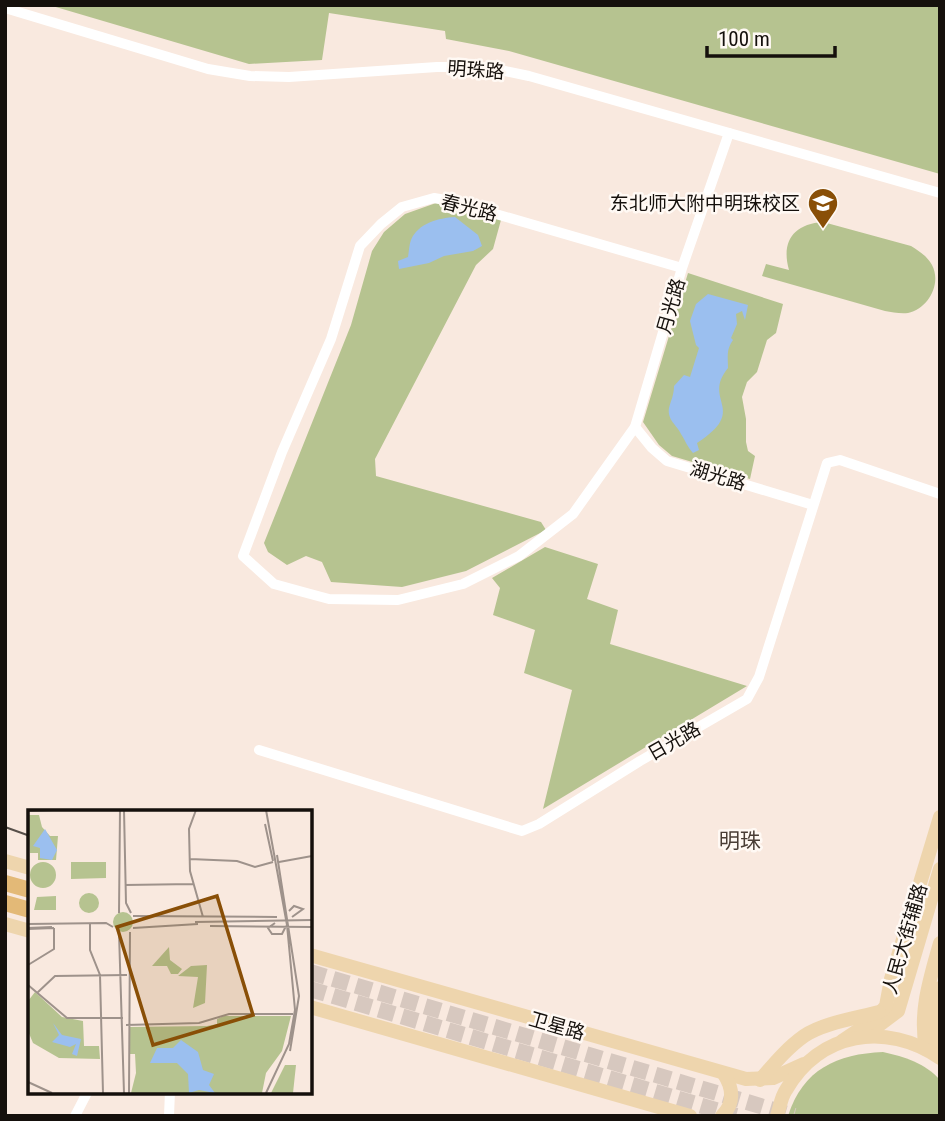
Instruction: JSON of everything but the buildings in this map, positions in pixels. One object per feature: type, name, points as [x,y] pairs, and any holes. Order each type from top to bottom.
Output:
[{"type":"highway","points":[[5,883],[28,889]]},
{"type":"highway","points":[[5,903],[28,909]]},
{"type":"main road","name":"人民大街辅路","points":[[842,1041],[875,1019],[886,1006],[891,979],[940,817]]},
{"type":"main road","points":[[5,861],[28,867]]},
{"type":"main road","points":[[866,1035],[898,1011],[940,869]]},
{"type":"main road","points":[[5,924],[28,930]]},
{"type":"main road","points":[[940,943],[923,1004],[922,1018],[940,1058]]},
{"type":"main road","name":"卫星路","points":[[312,956],[746,1079],[773,1078],[804,1064]]},
{"type":"main road","points":[[934,1042],[934,1007],[940,988]]},
{"type":"main road","points":[[312,1008],[690,1116]]},
{"type":"main road","points":[[760,1080],[781,1056],[806,1034],[842,1021],[881,1012]]},
{"type":"main road","points":[[777,1116],[785,1091],[804,1064],[842,1041],[866,1035],[934,1042]]},
{"type":"main road","points":[[722,1116],[727,1111],[732,1092],[731,1084],[724,1074]]},
{"type":"street","name":"明珠路","points":[[5,8],[208,69],[239,74],[289,77],[418,67],[486,67],[529,76],[940,193]]},
{"type":"street","name":"月光路","points":[[282,452],[243,556],[274,584],[329,598],[398,600],[463,584],[519,556],[573,514],[635,427],[682,268],[710,185],[719,167],[726,132]]},
{"type":"street","name":"春光路","points":[[282,452],[331,339],[360,246],[402,207],[434,198],[451,201],[682,268]]},
{"type":"street","name":"湖光路","points":[[635,427],[652,449],[667,461],[813,505]]},
{"type":"street","name":"日光路","points":[[259,750],[522,831],[539,824],[747,699],[759,677],[827,463],[840,460],[940,494]]},
{"type":"street","points":[[75,1116],[87,1093]]},
{"type":"street","points":[[169,1116],[170,1093]]},
{"type":"green space","points":[[49,5],[940,5],[940,174],[509,51],[446,39],[445,31],[329,13],[322,60],[249,64]]},
{"type":"green space","points":[[436,203],[501,220],[493,249],[476,265],[375,459],[376,476],[541,522],[546,530],[466,571],[402,587],[331,582],[322,562],[306,556],[287,565],[268,552],[264,543],[351,325],[372,251],[384,232],[405,214]]},
{"type":"green space","points":[[823,222],[911,246],[920,252],[935,272],[934,287],[927,301],[908,313],[885,311],[762,276],[766,264],[789,270],[787,251],[792,236],[804,226]]},
{"type":"green space","points":[[688,273],[783,304],[776,333],[767,340],[757,372],[747,382],[742,397],[746,442],[748,451],[755,456],[750,479],[672,456],[659,445],[643,422]]},
{"type":"green space","points":[[545,547],[598,564],[587,599],[618,610],[610,644],[747,686],[543,809],[572,690],[524,673],[535,630],[493,615],[500,588],[492,578]]},
{"type":"green space","points":[[883,1052],[914,1061],[940,1080],[940,1116],[788,1116],[803,1086],[824,1067],[851,1056]]},
{"type":"water","points":[[455,217],[478,235],[482,246],[473,251],[399,269],[398,261],[408,257],[411,240],[419,229],[436,220]]},
{"type":"water","points":[[708,294],[748,305],[745,320],[742,311],[736,314],[737,324],[728,350],[728,368],[721,379],[719,389],[723,413],[720,422],[697,443],[699,450],[693,453],[671,419],[669,408],[674,386],[684,375],[690,377],[699,348],[690,321],[696,304]]},
{"type":"tunnel","points":[[312,973],[794,1116]]},
{"type":"tunnel","points":[[312,990],[736,1116]]},
{"type":"tram line","points":[[5,827],[28,835]]},
{"type":"place","name":"东北师大附中明珠校区","points":[[823,230]]},
{"type":"district","name":"明珠","points":[[740,841]]}]
